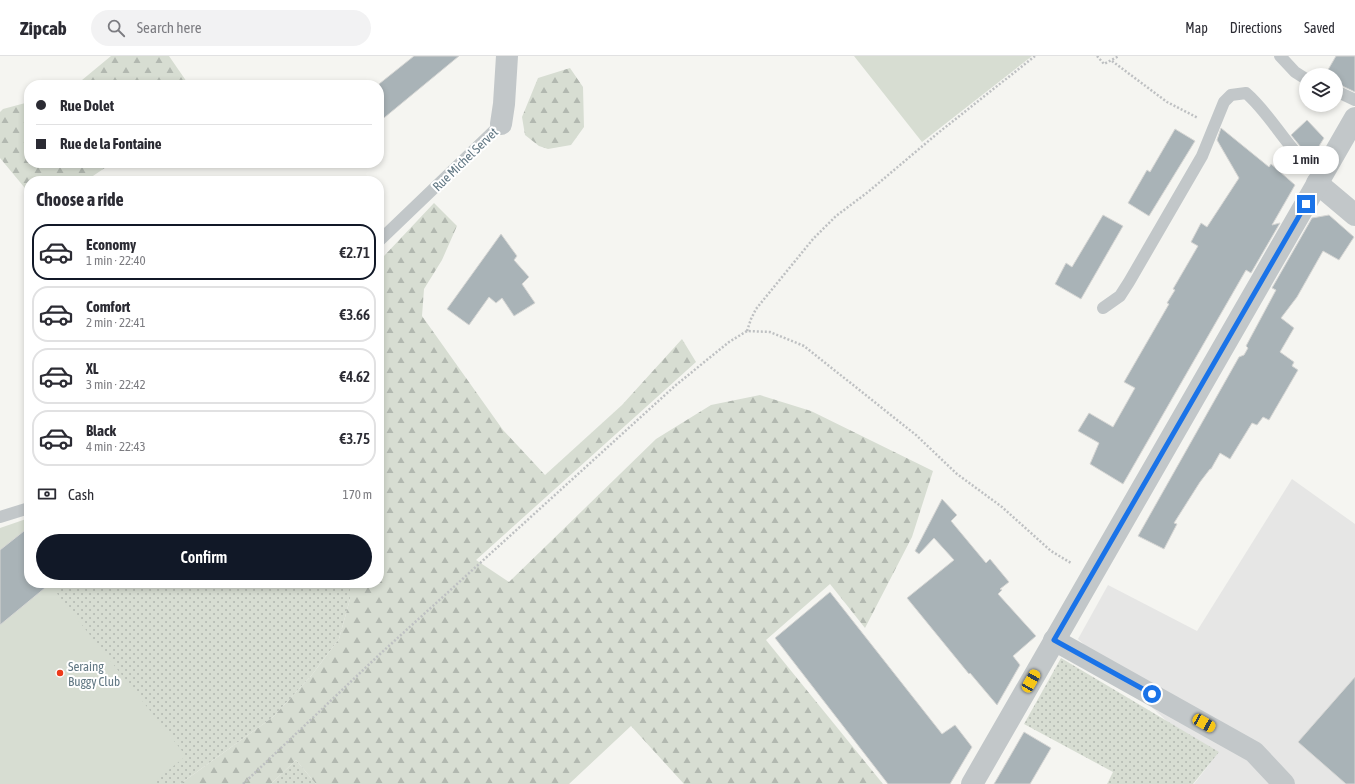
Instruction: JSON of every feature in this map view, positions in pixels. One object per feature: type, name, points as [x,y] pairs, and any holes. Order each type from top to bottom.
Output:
[{"type":"street","name":"Rue Michel Servet","points":[[501,124],[504,104],[507,56]]},
{"type":"street","points":[[972,784],[1355,118]]},
{"type":"street","points":[[1320,179],[1355,215]]},
{"type":"street","points":[[1054,640],[1254,752],[1284,784]]},
{"type":"lane","points":[[1280,56],[1299,75]]},
{"type":"lane","points":[[1103,308],[1120,296],[1129,282],[1196,167],[1215,126],[1224,102],[1230,95],[1246,93],[1313,169],[1320,179]]},
{"type":"lane","points":[[1343,94],[1355,100]]},
{"type":"lane","name":"Rue Michel Servet","points":[[384,236],[501,124]]},
{"type":"lane","points":[[0,517],[24,510]]},
{"type":"path","points":[[747,331],[756,309],[813,239],[831,221],[1035,56]]},
{"type":"path","points":[[1096,56],[1104,64],[1119,56]]},
{"type":"path","points":[[1112,61],[1167,102],[1215,126]]},
{"type":"path","points":[[243,784],[380,654],[676,385],[729,342],[747,331],[770,332],[804,346],[916,435],[957,474],[1002,507],[1051,551],[1092,576]]},
{"type":"shaded area","points":[[1292,479],[1355,524],[1355,784],[1194,784],[1211,762],[1078,639],[1108,585],[1197,631]]},
{"type":"green space","points":[[111,56],[169,56],[186,80],[82,80]]},
{"type":"green space","points":[[854,56],[1032,56],[922,142]]},
{"type":"green space","points":[[570,68],[583,87],[584,127],[571,145],[548,149],[539,146],[525,135],[522,117],[538,78]]},
{"type":"green space","points":[[24,103],[24,168],[105,168],[93,176],[24,176],[24,187],[0,158],[0,112],[3,109]]},
{"type":"green space","points":[[434,203],[457,226],[442,260],[424,289],[422,316],[503,430],[545,475],[622,405],[682,339],[696,362],[476,560],[509,582],[656,439],[711,405],[760,395],[811,411],[933,471],[912,537],[865,628],[830,584],[766,640],[883,784],[684,784],[631,726],[569,784],[316,784],[296,760],[271,784],[180,784],[273,717],[311,676],[339,639],[350,599],[350,588],[384,588],[384,256]]},
{"type":"green space","name":"Seraing Buggy Club","points":[[24,520],[24,588],[58,588],[55,591],[186,756],[151,784],[0,784],[0,528]]},
{"type":"green space","points":[[45,588],[350,588],[350,599],[339,639],[311,676],[273,717],[180,784],[0,784],[0,625]]},
{"type":"green space","points":[[1061,658],[1219,752],[1193,784],[1107,784],[1113,772],[1024,724]]},
{"type":"green space","points":[[296,760],[316,784],[271,784]]},
{"type":"building","points":[[414,56],[459,56],[384,118],[384,80]]},
{"type":"building","points":[[1336,56],[1355,56],[1355,92],[1343,86],[1343,68],[1329,68]]},
{"type":"building","points":[[1307,120],[1324,138],[1313,156],[1300,146],[1291,135]]},
{"type":"building","points":[[1221,128],[1269,167],[1271,164],[1295,185],[1272,225],[1280,223],[1251,273],[1246,270],[1123,484],[1090,464],[1099,443],[1078,431],[1089,413],[1113,427],[1135,388],[1124,382],[1169,304],[1167,303],[1175,290],[1173,289],[1198,246],[1191,242],[1201,223],[1207,227],[1239,178],[1217,140]]},
{"type":"building","points":[[1175,129],[1195,141],[1149,216],[1128,203],[1147,170],[1150,172]]},
{"type":"building","points":[[1103,215],[1123,226],[1081,299],[1055,284],[1066,263],[1072,267]]},
{"type":"building","points":[[1329,215],[1354,237],[1339,260],[1323,251],[1297,297],[1281,318],[1294,328],[1280,352],[1294,362],[1292,366],[1298,370],[1269,420],[1263,417],[1257,425],[1252,423],[1230,459],[1220,453],[1211,469],[1200,482],[1174,523],[1177,524],[1164,549],[1138,536],[1239,357],[1244,355],[1248,348],[1246,346],[1276,290],[1272,288],[1312,218]]},
{"type":"building","points":[[501,234],[517,256],[514,260],[529,277],[522,284],[535,303],[514,316],[502,298],[496,303],[489,297],[469,325],[447,309]]},
{"type":"building","points":[[942,499],[957,515],[951,521],[986,563],[990,559],[1009,582],[1000,589],[1002,590],[998,594],[1036,636],[1013,656],[1020,665],[997,705],[970,673],[969,674],[907,598],[954,560],[934,538],[919,554],[915,551]]},
{"type":"building","points":[[24,531],[24,588],[45,588],[0,625],[0,550]]},
{"type":"building","points":[[830,592],[942,734],[955,725],[972,747],[950,784],[888,784],[775,638]]},
{"type":"building","points":[[1355,677],[1355,784],[1346,784],[1298,742]]},
{"type":"building","points":[[1024,732],[1051,748],[1030,784],[994,784]]},
{"type":"place","name":"Seraing Buggy Club","points":[[60,673]]},
{"type":"route","points":[[1152,694],[1054,640],[1306,204]]}]
